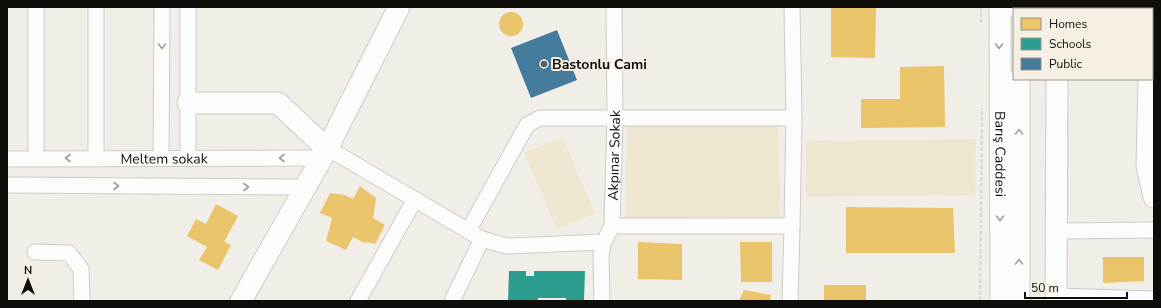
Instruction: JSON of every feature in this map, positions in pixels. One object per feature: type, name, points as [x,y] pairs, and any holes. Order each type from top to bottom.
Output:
[{"type":"street","points":[[36,7],[36,158]]},
{"type":"street","points":[[96,7],[96,158]]},
{"type":"street","points":[[162,7],[162,158]]},
{"type":"street","points":[[188,7],[188,158]]},
{"type":"street","points":[[241,301],[324,154],[399,7]]},
{"type":"street","name":"Akpınar Sokak","points":[[602,301],[600,254],[612,226],[615,118],[614,7]]},
{"type":"street","points":[[790,301],[794,118],[792,7]]},
{"type":"street","name":"Barış Caddesi","points":[[1000,7],[1001,301]]},
{"type":"street","name":"Barış Caddesi","points":[[1019,80],[1019,301]]},
{"type":"street","points":[[1057,80],[1056,299],[1154,299]]},
{"type":"street","points":[[1149,80],[1147,166],[1154,197]]},
{"type":"street","points":[[188,103],[278,103],[324,154],[341,156],[482,239],[506,246],[604,242]]},
{"type":"street","points":[[468,231],[527,125],[540,118],[794,118]]},
{"type":"street","name":"Meltem sokak","points":[[7,159],[188,158],[324,154]]},
{"type":"street","name":"Meltem sokak","points":[[7,185],[304,187]]},
{"type":"street","points":[[358,301],[415,199]]},
{"type":"street","points":[[612,226],[792,226]]},
{"type":"street","points":[[1057,231],[1154,230]]},
{"type":"street","points":[[452,301],[482,239]]},
{"type":"street","points":[[35,252],[69,253],[81,269],[82,301]]},
{"type":"path","points":[[981,7],[981,31]]},
{"type":"path","points":[[980,301],[982,103]]},
{"type":"shaded area","points":[[778,125],[780,217],[625,218],[627,126]]},
{"type":"shaded area","points":[[562,137],[595,213],[557,229],[524,153]]},
{"type":"shaded area","points":[[976,139],[975,195],[806,197],[806,141]]},
{"type":"building: Homes","points":[[831,7],[876,7],[875,58],[831,57]]},
{"type":"building: Homes","points":[[511,12],[520,15],[523,24],[520,33],[511,36],[502,33],[499,24],[502,15]]},
{"type":"building: Homes","points":[[944,66],[945,127],[861,128],[861,99],[900,99],[900,67]]},
{"type":"building: Homes","points":[[360,186],[376,198],[373,218],[385,225],[375,244],[368,242],[364,243],[353,237],[346,250],[326,241],[332,218],[320,213],[330,193],[345,195],[353,199]]},
{"type":"building: Homes","points":[[216,204],[238,216],[224,242],[231,245],[218,270],[199,260],[207,247],[187,236],[196,219],[206,224]]},
{"type":"building: Homes","points":[[846,207],[953,208],[955,253],[846,253]]},
{"type":"building: Homes","points":[[638,242],[682,244],[682,280],[638,279]]},
{"type":"building: Homes","points":[[740,242],[772,242],[772,282],[741,282]]},
{"type":"building: Homes","points":[[1103,257],[1144,257],[1144,281],[1103,283]]},
{"type":"building: Homes","points":[[824,285],[866,285],[866,301],[824,301]]},
{"type":"building: Homes","points":[[744,290],[771,295],[770,301],[739,301]]},
{"type":"building: Schools","points":[[509,271],[526,271],[526,276],[534,276],[534,271],[585,271],[584,301],[566,301],[566,298],[538,298],[538,301],[508,301]]},
{"type":"building: Public","name":"Bastonlu Cami","points":[[557,30],[577,80],[531,98],[511,48]]},
{"type":"place","name":"Bastonlu Cami","points":[[544,64]]}]
